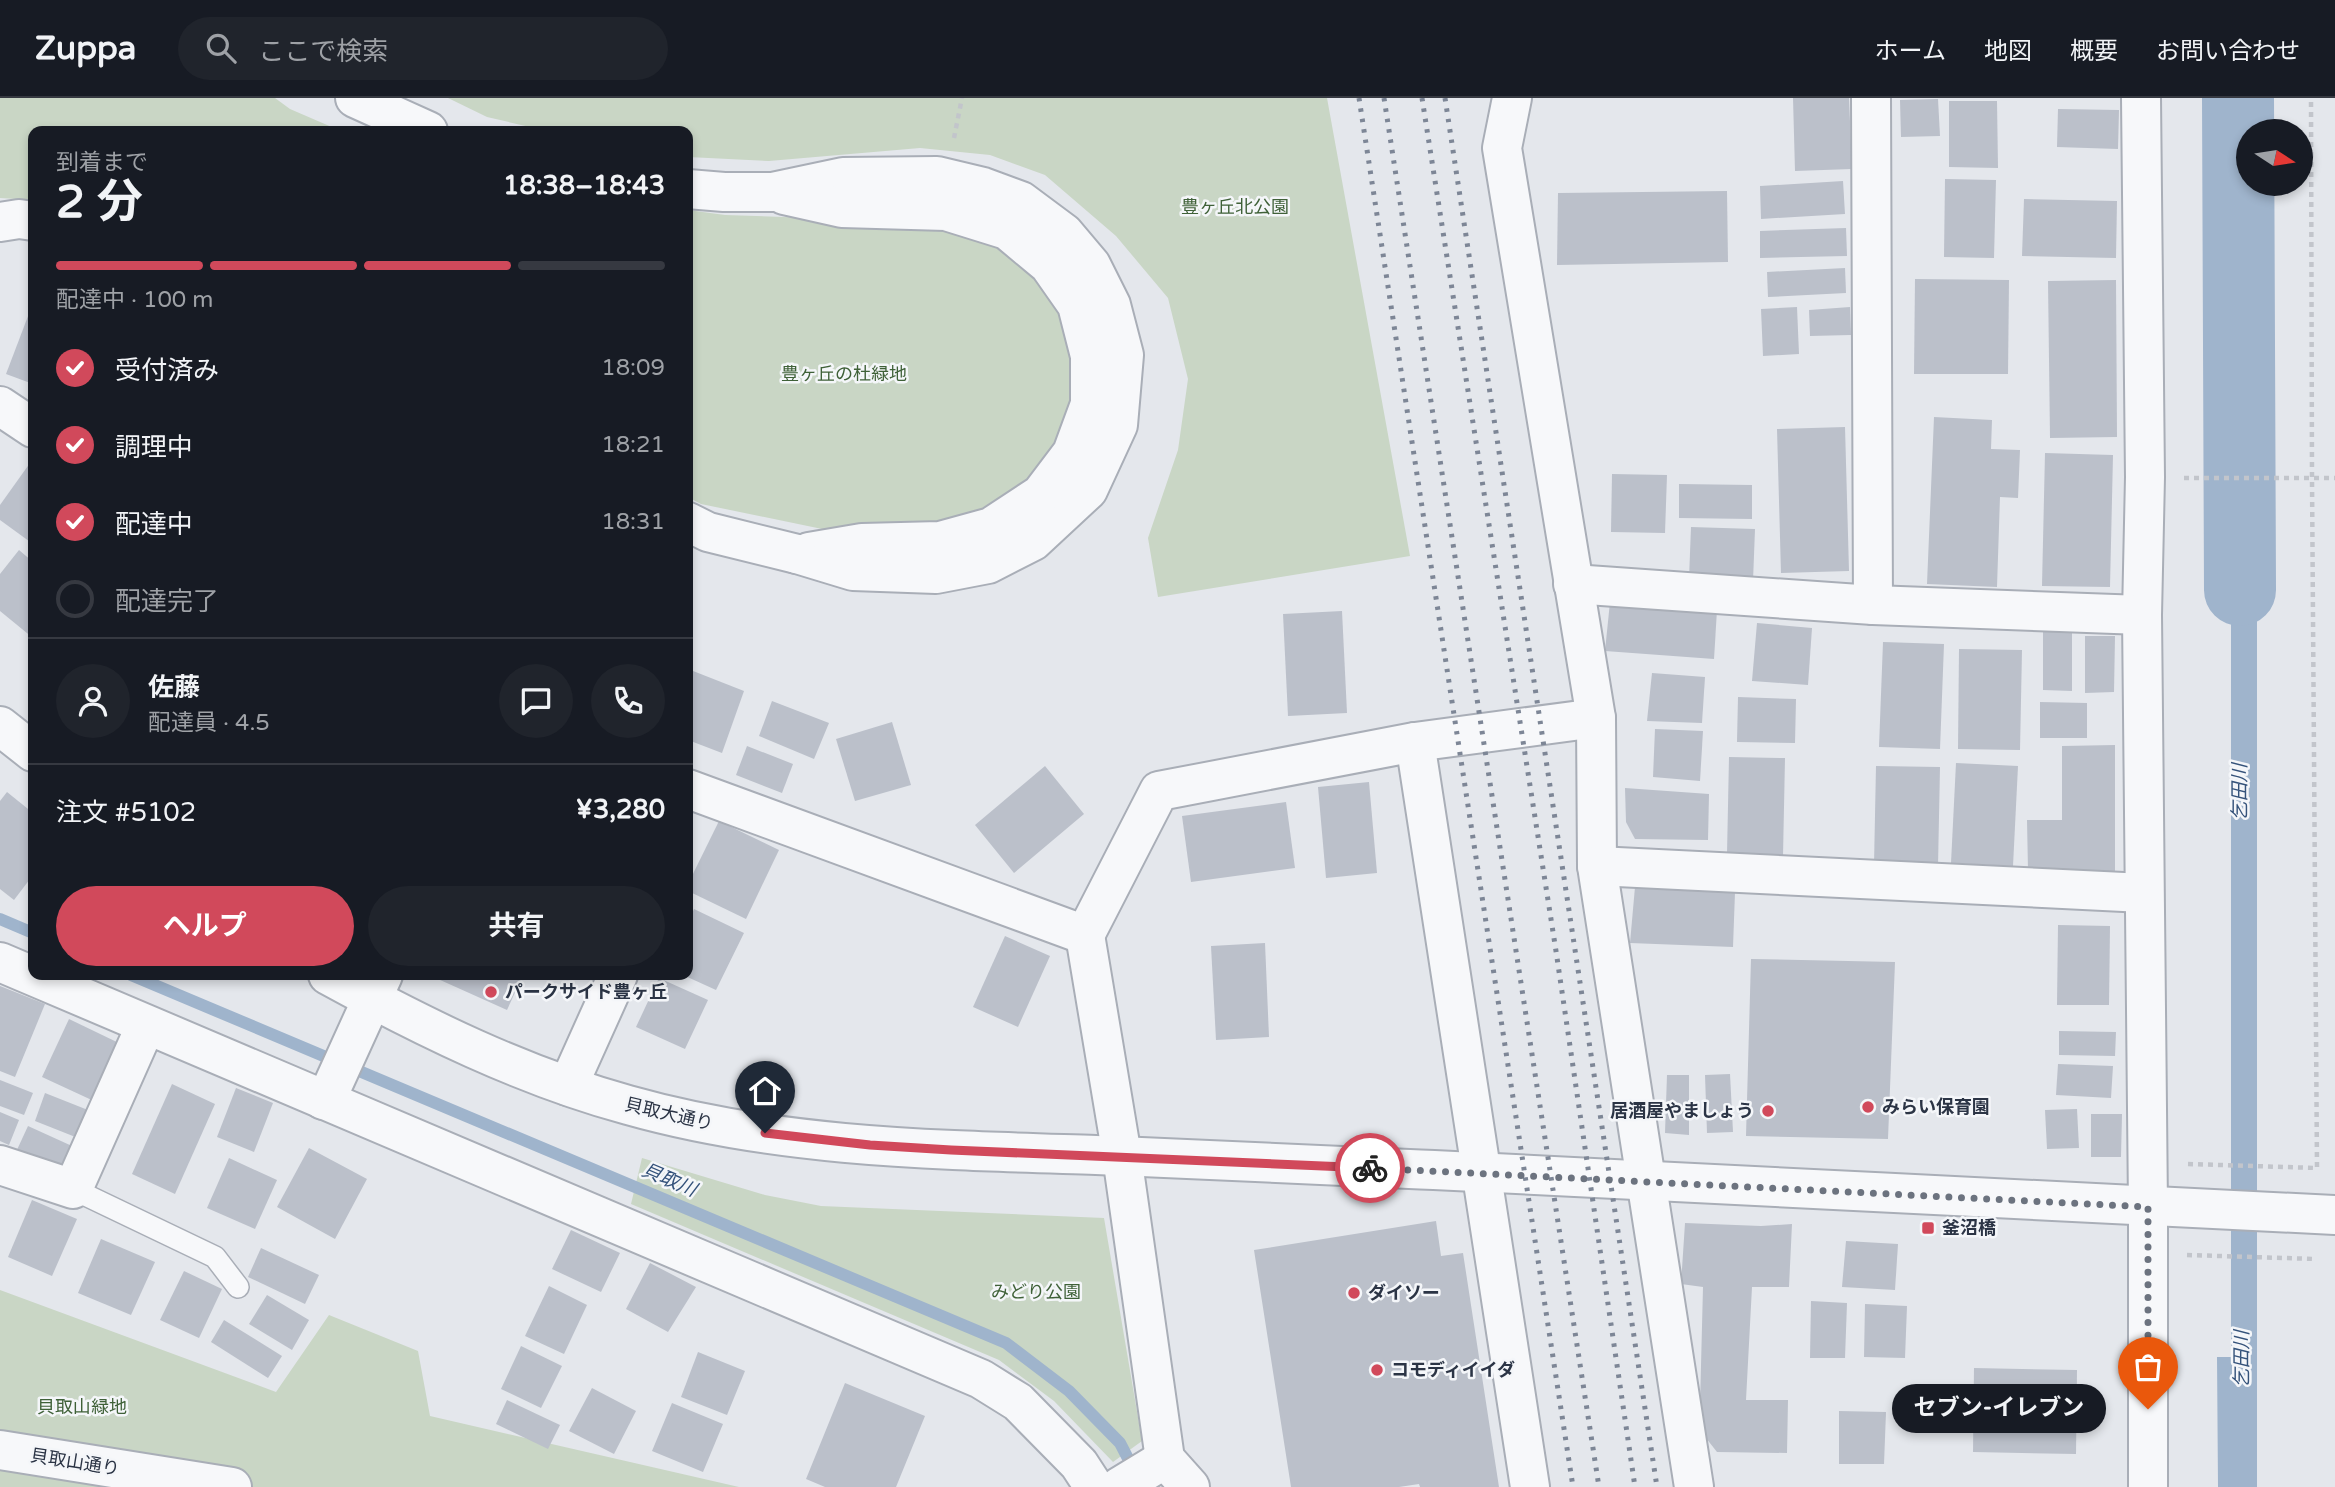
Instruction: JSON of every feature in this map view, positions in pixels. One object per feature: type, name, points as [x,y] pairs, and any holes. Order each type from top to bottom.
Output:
[{"type":"street","points":[[355,98],[417,126]]},
{"type":"street","points":[[1512,98],[1502,148],[1596,718],[1597,866],[1694,1487]]},
{"type":"street","points":[[1871,98],[1872,605]]},
{"type":"street","points":[[2141,98],[2145,477],[2142,615],[2144,893],[2159,1207],[2148,1487]]},
{"type":"street","points":[[693,189],[772,192],[842,208],[946,211],[1007,230],[1049,265],[1077,305],[1090,356],[1090,404],[1072,453],[1041,494],[991,527],[940,541],[862,544],[797,554],[708,531],[693,524]]},
{"type":"street","points":[[0,222],[28,220]]},
{"type":"street","points":[[0,406],[28,425]]},
{"type":"street","points":[[1573,584],[1872,605],[2142,615]]},
{"type":"street","points":[[1190,1487],[1161,1462],[1122,1156],[1085,935],[1159,791],[1415,742],[1596,718]]},
{"type":"street","points":[[0,726],[28,748]]},
{"type":"street","points":[[1415,742],[1530,1487]]},
{"type":"street","points":[[693,801],[1085,935]]},
{"type":"street","points":[[1597,866],[2144,893]]},
{"type":"street","points":[[0,962],[28,974]]},
{"type":"street","points":[[42,980],[146,1025],[327,1094],[981,1379],[1018,1402],[1079,1464],[1094,1487]]},
{"type":"street","name":"貝取大通り","points":[[348,980],[377,987],[467,1046],[568,1086],[689,1121],[792,1137],[951,1150],[1645,1180],[2159,1207]]},
{"type":"street","points":[[568,1086],[616,980]]},
{"type":"street","points":[[327,1094],[377,987]]},
{"type":"street","points":[[0,1165],[73,1189],[146,1025]]},
{"type":"street","points":[[2159,1207],[2325,1215]]},
{"type":"street","name":"貝取山通り","points":[[0,1450],[232,1487]]},
{"type":"street","points":[[1119,1487],[1161,1462]]},
{"type":"lane","points":[[73,1189],[215,1257],[238,1287]]},
{"type":"path","points":[[952,146],[962,98]]},
{"type":"path","points":[[2182,1164],[2317,1168],[2311,98]]},
{"type":"path","points":[[2180,478],[2335,478]]},
{"type":"path","points":[[2183,1254],[2316,1259]]},
{"type":"green space","points":[[0,98],[275,98],[290,109],[329,126],[28,126],[28,200],[0,198]]},
{"type":"green space","name":"豊ヶ丘北公園","points":[[448,98],[1327,98],[1410,556],[1158,597],[1148,538],[1178,450],[1188,379],[1168,298],[1116,236],[1045,175],[990,155],[920,148],[769,161],[693,157],[693,126],[526,126],[487,117]]},
{"type":"green space","name":"豊ヶ丘の杜緑地","points":[[693,211],[725,215],[945,226],[1002,241],[1033,270],[1062,310],[1077,359],[1076,401],[1060,448],[1028,489],[987,515],[937,527],[827,530],[701,504],[693,500]]},
{"type":"green space","name":"みどり公園","points":[[642,1158],[765,1195],[821,1206],[1104,1218],[1142,1441],[1113,1462],[1054,1401],[999,1360],[631,1204]]},
{"type":"green space","name":"貝取山緑地","points":[[0,1290],[276,1392],[329,1315],[418,1351],[430,1416],[739,1487],[0,1487]]},
{"type":"water","points":[[2231,489],[2257,492],[2257,1487],[2218,1487],[2217,1357],[2231,1357]]},
{"type":"building","points":[[1793,98],[1849,98],[1852,169],[1795,171]]},
{"type":"building","points":[[1938,99],[1940,136],[1901,137],[1900,100]]},
{"type":"building","points":[[1949,101],[1997,101],[1998,168],[1949,167]]},
{"type":"building","points":[[2058,109],[2119,110],[2118,149],[2057,147]]},
{"type":"building","points":[[1945,179],[1996,180],[1994,258],[1944,257]]},
{"type":"building","points":[[1843,181],[1845,214],[1761,219],[1760,186]]},
{"type":"building","points":[[1727,191],[1728,262],[1557,265],[1558,193]]},
{"type":"building","points":[[2024,199],[2117,201],[2116,258],[2022,256]]},
{"type":"building","points":[[1846,228],[1847,256],[1760,258],[1760,231]]},
{"type":"building","points":[[1845,268],[1846,293],[1768,297],[1767,272]]},
{"type":"building","points":[[1915,279],[2009,280],[2008,374],[1914,374]]},
{"type":"building","points":[[2116,280],[2117,437],[2050,438],[2048,281]]},
{"type":"building","points":[[1797,307],[1799,354],[1763,356],[1761,309]]},
{"type":"building","points":[[1850,307],[1851,335],[1810,336],[1809,310]]},
{"type":"building","points":[[28,316],[28,382],[6,374]]},
{"type":"building","points":[[1934,417],[1992,420],[1991,449],[2020,450],[2018,498],[2000,497],[1997,587],[1927,584]]},
{"type":"building","points":[[1845,427],[1849,571],[1781,573],[1777,429]]},
{"type":"building","points":[[2045,453],[2113,455],[2110,587],[2042,586]]},
{"type":"building","points":[[28,466],[28,540],[0,520],[0,505]]},
{"type":"building","points":[[1612,474],[1667,475],[1665,533],[1611,532]]},
{"type":"building","points":[[1679,484],[1752,485],[1752,519],[1679,518]]},
{"type":"building","points":[[1691,527],[1755,529],[1753,581],[1689,579]]},
{"type":"building","points":[[19,550],[28,558],[28,634],[0,611],[0,574]]},
{"type":"building","points":[[1610,602],[1717,610],[1714,659],[1605,651]]},
{"type":"building","points":[[1342,611],[1347,713],[1288,716],[1283,614]]},
{"type":"building","points":[[1757,623],[1812,628],[1808,685],[1752,681]]},
{"type":"building","points":[[2043,632],[2072,632],[2072,691],[2043,690]]},
{"type":"building","points":[[2085,636],[2115,636],[2114,692],[2085,693]]},
{"type":"building","points":[[1883,642],[1944,644],[1940,749],[1879,747]]},
{"type":"building","points":[[1959,649],[2022,650],[2020,750],[1958,749]]},
{"type":"building","points":[[693,671],[744,691],[722,753],[693,742]]},
{"type":"building","points":[[1652,673],[1705,677],[1702,723],[1647,721]]},
{"type":"building","points":[[1738,697],[1796,699],[1795,743],[1737,742]]},
{"type":"building","points":[[772,701],[829,723],[814,759],[759,736]]},
{"type":"building","points":[[2040,702],[2087,703],[2087,738],[2040,738]]},
{"type":"building","points":[[892,722],[911,785],[855,801],[836,739]]},
{"type":"building","points":[[1655,729],[1703,731],[1700,781],[1653,777]]},
{"type":"building","points":[[2115,745],[2115,871],[2028,871],[2027,820],[2062,820],[2062,746]]},
{"type":"building","points":[[747,746],[793,764],[782,793],[736,775]]},
{"type":"building","points":[[1729,757],[1785,758],[1783,856],[1727,855]]},
{"type":"building","points":[[1956,763],[2018,766],[2013,866],[1951,863]]},
{"type":"building","points":[[1045,766],[1084,814],[1014,873],[975,825]]},
{"type":"building","points":[[1876,766],[1940,767],[1938,866],[1874,865]]},
{"type":"building","points":[[1369,782],[1377,873],[1326,878],[1318,787]]},
{"type":"building","points":[[1625,788],[1709,794],[1708,840],[1635,839],[1626,822]]},
{"type":"building","points":[[7,792],[28,809],[28,882],[14,900],[0,889],[0,801]]},
{"type":"building","points":[[1286,802],[1295,868],[1191,882],[1182,816]]},
{"type":"building","points":[[719,821],[779,850],[746,919],[693,893],[693,874]]},
{"type":"building","points":[[1635,887],[1735,892],[1733,947],[1630,943]]},
{"type":"building","points":[[694,909],[744,933],[716,990],[693,980]]},
{"type":"building","points":[[2058,925],[2110,926],[2109,1005],[2057,1005]]},
{"type":"building","points":[[1005,936],[1050,956],[1018,1027],[973,1007]]},
{"type":"building","points":[[1265,943],[1269,1037],[1216,1040],[1211,946]]},
{"type":"building","points":[[1751,959],[1895,962],[1888,1139],[1746,1136]]},
{"type":"building","name":"パークサイド豊ヶ丘","points":[[440,980],[521,980],[507,1010]]},
{"type":"building","points":[[658,980],[708,1000],[685,1049],[636,1027]]},
{"type":"building","points":[[0,986],[45,1004],[15,1077],[0,1071]]},
{"type":"building","points":[[69,1019],[123,1045],[96,1102],[42,1077]]},
{"type":"building","points":[[2059,1031],[2116,1032],[2115,1056],[2059,1055]]},
{"type":"building","points":[[2058,1064],[2113,1066],[2111,1098],[2056,1095]]},
{"type":"building","points":[[1730,1074],[1733,1132],[1707,1133],[1705,1075]]},
{"type":"building","points":[[1667,1075],[1689,1075],[1689,1135],[1665,1133]]},
{"type":"building","points":[[0,1080],[33,1093],[24,1115],[0,1106]]},
{"type":"building","points":[[172,1084],[215,1104],[175,1194],[132,1174]]},
{"type":"building","points":[[236,1088],[273,1103],[254,1152],[217,1137]]},
{"type":"building","points":[[45,1093],[93,1112],[83,1140],[35,1121]]},
{"type":"building","points":[[2077,1109],[2079,1148],[2047,1149],[2045,1110]]},
{"type":"building","points":[[0,1112],[19,1120],[9,1145],[0,1141]]},
{"type":"building","points":[[2091,1114],[2122,1114],[2121,1157],[2091,1157]]},
{"type":"building","points":[[28,1126],[72,1146],[60,1171],[16,1152]]},
{"type":"building","points":[[309,1148],[367,1179],[335,1239],[277,1207]]},
{"type":"building","points":[[229,1158],[277,1180],[255,1229],[207,1208]]},
{"type":"building","points":[[32,1200],[77,1219],[52,1276],[8,1257]]},
{"type":"building","name":"コモディイイダ","points":[[1436,1221],[1441,1256],[1463,1253],[1499,1487],[1420,1487],[1419,1484],[1399,1487],[1291,1487],[1254,1250]]},
{"type":"building","points":[[1685,1223],[1761,1226],[1792,1224],[1789,1287],[1752,1287],[1746,1400],[1788,1400],[1787,1453],[1717,1452],[1706,1438],[1700,1405],[1703,1287],[1681,1284]]},
{"type":"building","points":[[571,1230],[620,1253],[601,1292],[552,1269]]},
{"type":"building","points":[[101,1239],[155,1262],[131,1315],[78,1293]]},
{"type":"building","points":[[1846,1241],[1898,1244],[1895,1290],[1842,1287]]},
{"type":"building","points":[[261,1248],[319,1275],[305,1304],[248,1277]]},
{"type":"building","points":[[650,1263],[696,1287],[668,1332],[626,1309]]},
{"type":"building","points":[[184,1271],[222,1289],[199,1338],[160,1320]]},
{"type":"building","points":[[549,1286],[587,1305],[564,1354],[525,1336]]},
{"type":"building","points":[[267,1295],[309,1320],[292,1350],[249,1324]]},
{"type":"building","points":[[1811,1301],[1847,1303],[1845,1358],[1810,1358]]},
{"type":"building","points":[[1865,1304],[1907,1306],[1905,1358],[1864,1357]]},
{"type":"building","points":[[224,1320],[282,1356],[268,1378],[211,1342]]},
{"type":"building","points":[[521,1346],[562,1366],[541,1408],[501,1389]]},
{"type":"building","points":[[698,1352],[745,1371],[727,1415],[681,1397]]},
{"type":"building","points":[[1974,1368],[2077,1370],[2076,1454],[1973,1452]]},
{"type":"building","points":[[845,1383],[925,1416],[896,1487],[825,1487],[806,1479]]},
{"type":"building","points":[[592,1388],[636,1411],[614,1454],[569,1431]]},
{"type":"building","points":[[507,1400],[560,1425],[548,1449],[496,1424]]},
{"type":"building","points":[[672,1403],[723,1424],[703,1472],[652,1451]]},
{"type":"building","points":[[1839,1411],[1886,1412],[1884,1464],[1839,1464]]},
{"type":"waterway","name":"乞田川","points":[[2238,98],[2240,590]]},
{"type":"waterway","name":"貝取川","points":[[0,919],[28,931]]},
{"type":"waterway","name":"貝取川","points":[[143,980],[1006,1343],[1069,1391],[1120,1443],[1135,1472]]},
{"type":"railway","points":[[1359,98],[1573,1487]]},
{"type":"railway","points":[[1384,98],[1599,1487]]},
{"type":"railway","points":[[1422,98],[1556,951],[1635,1487]]},
{"type":"railway","points":[[1445,98],[1657,1487]]},
{"type":"way so far","points":[[1370,1168],[1673,1181],[2148,1207],[2148,1409]]},
{"type":"place","name":"パークサイド豊ヶ丘","points":[[491,992]]},
{"type":"place","name":"みらい保育園","points":[[1868,1107]]},
{"type":"place","name":"居酒屋やましょう","points":[[1768,1111]]},
{"type":"place","name":"釜沼橋","points":[[1928,1228]]},
{"type":"place","name":"ダイソー","points":[[1354,1293]]},
{"type":"place","name":"コモディイイダ","points":[[1377,1370]]},
{"type":"place","name":"セブン-イレブン","points":[[2148,1409]]},
{"type":"route","points":[[765,1133],[870,1145],[951,1150],[1370,1168]]}]
